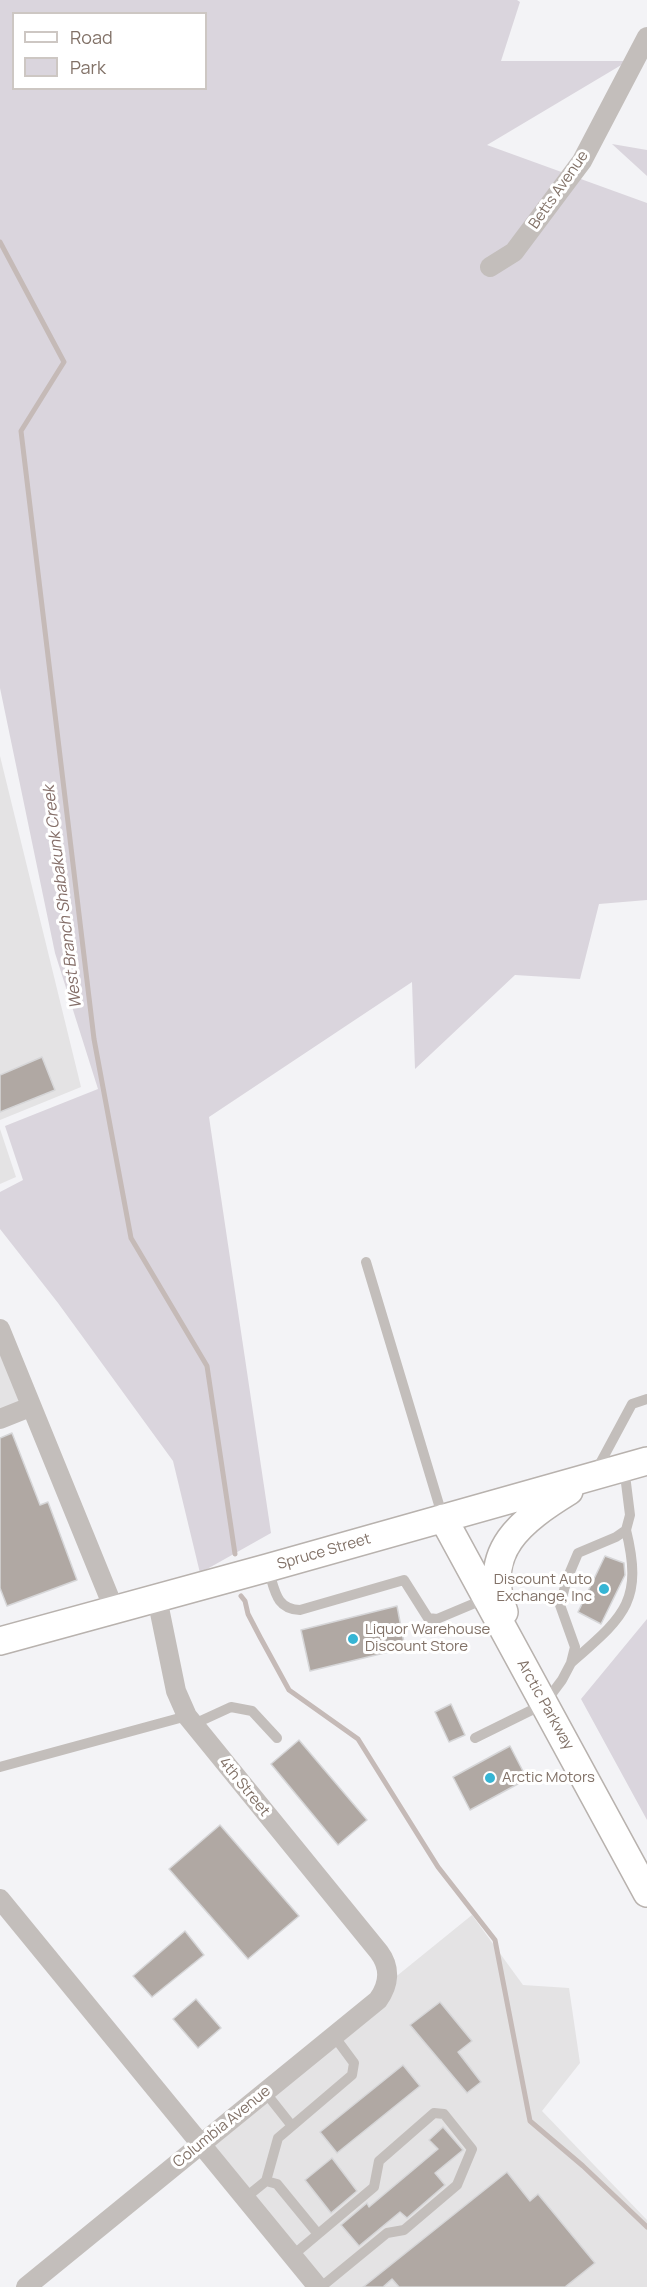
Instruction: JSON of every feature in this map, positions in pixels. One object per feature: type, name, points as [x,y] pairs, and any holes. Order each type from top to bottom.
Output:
[{"type":"street","name":"Betts Avenue","points":[[490,267],[514,252],[582,161],[647,37]]},
{"type":"street","points":[[0,1329],[114,1609]]},
{"type":"street","points":[[0,1419],[30,1407]]},
{"type":"street","name":"Spruce Street","points":[[0,1641],[636,1464]]},
{"type":"street","points":[[544,1704],[502,1605],[496,1587],[496,1574],[508,1541],[521,1525],[548,1504],[593,1476]]},
{"type":"street","name":"Arctic Parkway","points":[[443,1518],[647,1893]]},
{"type":"street","name":"4th Street","points":[[157,1598],[176,1691],[190,1720],[379,1952]]},
{"type":"street","points":[[0,1899],[319,2287]]},
{"type":"street","name":"Columbia Avenue","points":[[26,2287],[378,2000],[385,1991],[388,1979],[387,1966],[379,1952]]},
{"type":"lane","points":[[366,1262],[443,1518]]},
{"type":"lane","points":[[593,1476],[633,1404],[647,1399]]},
{"type":"lane","points":[[571,1663],[617,1620],[631,1594],[634,1575],[633,1558],[626,1530],[636,1464]]},
{"type":"lane","points":[[475,1738],[544,1704],[562,1680],[571,1663],[575,1647],[560,1605],[567,1579],[578,1553],[616,1537],[626,1530]]},
{"type":"lane","points":[[267,1568],[279,1602],[288,1610],[300,1610],[404,1580],[428,1618],[437,1619],[487,1598]]},
{"type":"lane","points":[[0,1767],[190,1720],[231,1707],[252,1711],[277,1738]]},
{"type":"lane","points":[[245,2198],[266,2181],[278,2139],[352,2075],[354,2063],[334,2036]]},
{"type":"lane","points":[[265,2092],[292,2126]]},
{"type":"lane","points":[[292,2256],[374,2187],[379,2161],[434,2113],[444,2114],[472,2149],[457,2185],[404,2229],[387,2233],[319,2287]]},
{"type":"lane","points":[[266,2181],[277,2184],[318,2234]]},
{"type":"shaded area","points":[[0,756],[81,1087],[0,1120]]},
{"type":"shaded area","points":[[0,1129],[16,1177],[0,1184]]},
{"type":"shaded area","points":[[0,1329],[28,1402],[0,1412]]},
{"type":"shaded area","points":[[472,1915],[523,1985],[569,1988],[580,2063],[542,2111],[647,2220],[647,2287],[310,2287],[192,2142]]},
{"type":"green space","points":[[0,0],[517,0],[520,2],[501,61],[628,61],[487,145],[647,203],[647,900],[599,904],[580,979],[515,975],[415,1069],[412,982],[209,1117],[271,1533],[200,1573],[173,1461],[58,1303],[0,1229],[0,1192],[23,1180],[5,1126],[98,1089],[55,953],[0,688]]},
{"type":"green space","points":[[612,144],[647,150],[647,176]]},
{"type":"green space","points":[[647,1619],[647,1820],[581,1699]]},
{"type":"building","points":[[42,1057],[55,1090],[0,1112],[0,1075]]},
{"type":"building","points":[[12,1433],[40,1505],[48,1502],[77,1580],[7,1606],[0,1588],[0,1438]]},
{"type":"building","name":"Discount Auto Exchange, Inc","points":[[605,1556],[624,1563],[625,1575],[601,1624],[578,1612]]},
{"type":"building","name":"Liquor Warehouse Discount Store","points":[[397,1606],[405,1648],[310,1671],[301,1630]]},
{"type":"building","points":[[451,1704],[465,1735],[449,1742],[435,1712]]},
{"type":"building","points":[[299,1740],[367,1820],[338,1845],[271,1764]]},
{"type":"building","name":"Arctic Motors","points":[[510,1746],[527,1779],[470,1810],[453,1777]]},
{"type":"building","points":[[220,1825],[299,1916],[248,1959],[169,1869]]},
{"type":"building","points":[[185,1931],[204,1955],[152,1997],[133,1976]]},
{"type":"building","points":[[196,1999],[221,2028],[198,2048],[173,2019]]},
{"type":"building","points":[[440,2002],[472,2041],[458,2052],[481,2082],[467,2093],[410,2025]]},
{"type":"building","points":[[403,2065],[420,2086],[337,2153],[320,2132]]},
{"type":"building","points":[[443,2127],[463,2150],[435,2173],[445,2185],[407,2218],[400,2212],[359,2246],[341,2225],[367,2203],[369,2207],[438,2149],[429,2140]]},
{"type":"building","points":[[332,2158],[357,2191],[331,2213],[305,2180]]},
{"type":"building","points":[[507,2172],[530,2201],[538,2194],[595,2263],[565,2287],[399,2287],[392,2279],[383,2287],[363,2287]]},
{"type":"waterway","name":"West Branch Shabakunk Creek","points":[[0,242],[64,362],[21,431],[94,1039],[131,1238],[207,1366],[235,1554]]},
{"type":"waterway","name":"West Branch Shabakunk Creek","points":[[241,1596],[245,1601],[248,1614],[289,1690],[358,1739],[438,1867],[495,1940],[530,2121],[583,2166],[647,2227]]},
{"type":"place","name":"Discount Auto Exchange, Inc","points":[[604,1589]]},
{"type":"place","name":"Liquor Warehouse Discount Store","points":[[353,1639]]},
{"type":"place","name":"Arctic Motors","points":[[490,1778]]}]
